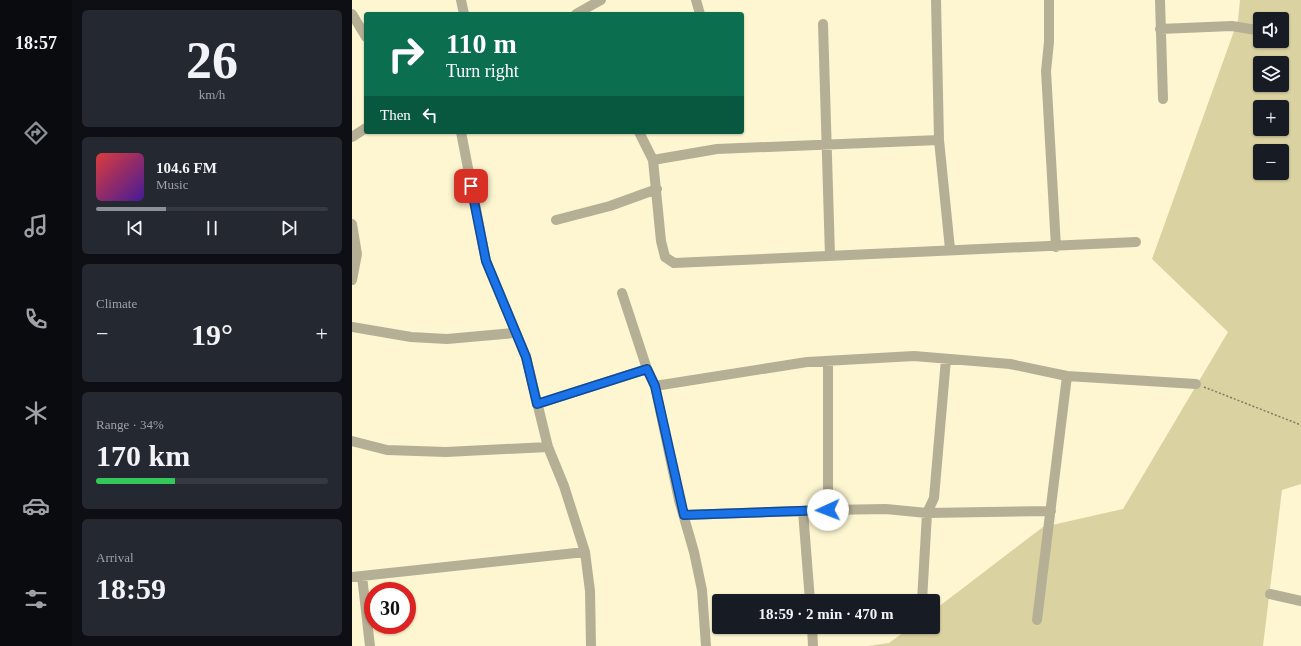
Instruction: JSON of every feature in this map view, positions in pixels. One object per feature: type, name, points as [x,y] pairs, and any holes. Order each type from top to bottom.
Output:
[{"type":"street","points":[[461,0],[464,12]]},
{"type":"street","points":[[580,12],[601,0]]},
{"type":"street","points":[[696,0],[699,12]]},
{"type":"street","points":[[936,0],[939,140],[950,250]]},
{"type":"street","points":[[1049,0],[1049,42],[1046,71],[1056,247]]},
{"type":"street","points":[[1160,0],[1163,99]]},
{"type":"street","points":[[352,14],[364,34]]},
{"type":"street","points":[[823,24],[828,143],[830,256]]},
{"type":"street","points":[[1160,29],[1232,26],[1253,30]]},
{"type":"street","points":[[352,137],[364,129]]},
{"type":"street","points":[[461,134],[486,261],[514,333],[526,357],[548,447],[564,486],[585,552],[590,590],[591,646]]},
{"type":"street","points":[[640,134],[653,160],[661,242],[665,258],[674,263],[950,250],[1056,247],[1136,242]]},
{"type":"street","points":[[653,160],[717,149],[828,143],[939,140]]},
{"type":"street","points":[[556,220],[610,206],[657,189]]},
{"type":"street","points":[[352,224],[354,227],[357,254],[352,280]]},
{"type":"street","points":[[622,293],[647,369],[655,386],[702,590],[706,646]]},
{"type":"street","points":[[352,327],[418,338],[447,339],[514,333]]},
{"type":"street","points":[[655,386],[806,362],[914,356],[1010,364],[1067,376],[1196,384]]},
{"type":"street","points":[[922,594],[927,513],[934,498],[946,359]]},
{"type":"street","points":[[828,361],[828,510]]},
{"type":"street","points":[[537,404],[647,369]]},
{"type":"street","points":[[1037,620],[1067,376]]},
{"type":"street","points":[[352,441],[387,450],[446,452],[548,447]]},
{"type":"street","points":[[684,515],[828,510],[886,510],[927,513],[1050,511]]},
{"type":"street","points":[[803,511],[809,594]]},
{"type":"street","points":[[370,646],[357,576],[585,552]]},
{"type":"street","points":[[1270,594],[1301,601]]},
{"type":"street","points":[[812,634],[813,646]]},
{"type":"path","points":[[1196,384],[1301,425]]},
{"type":"shaded area","points":[[1240,0],[1301,0],[1301,484],[1282,490],[1263,646],[868,646],[889,643],[901,634],[940,634],[940,606],[1043,527],[1123,509],[1228,332],[1152,259],[1238,20]]},
{"type":"route","points":[[471,186],[486,261],[514,333],[526,357],[537,404],[647,369],[655,386],[679,500],[684,515],[828,510]]}]
